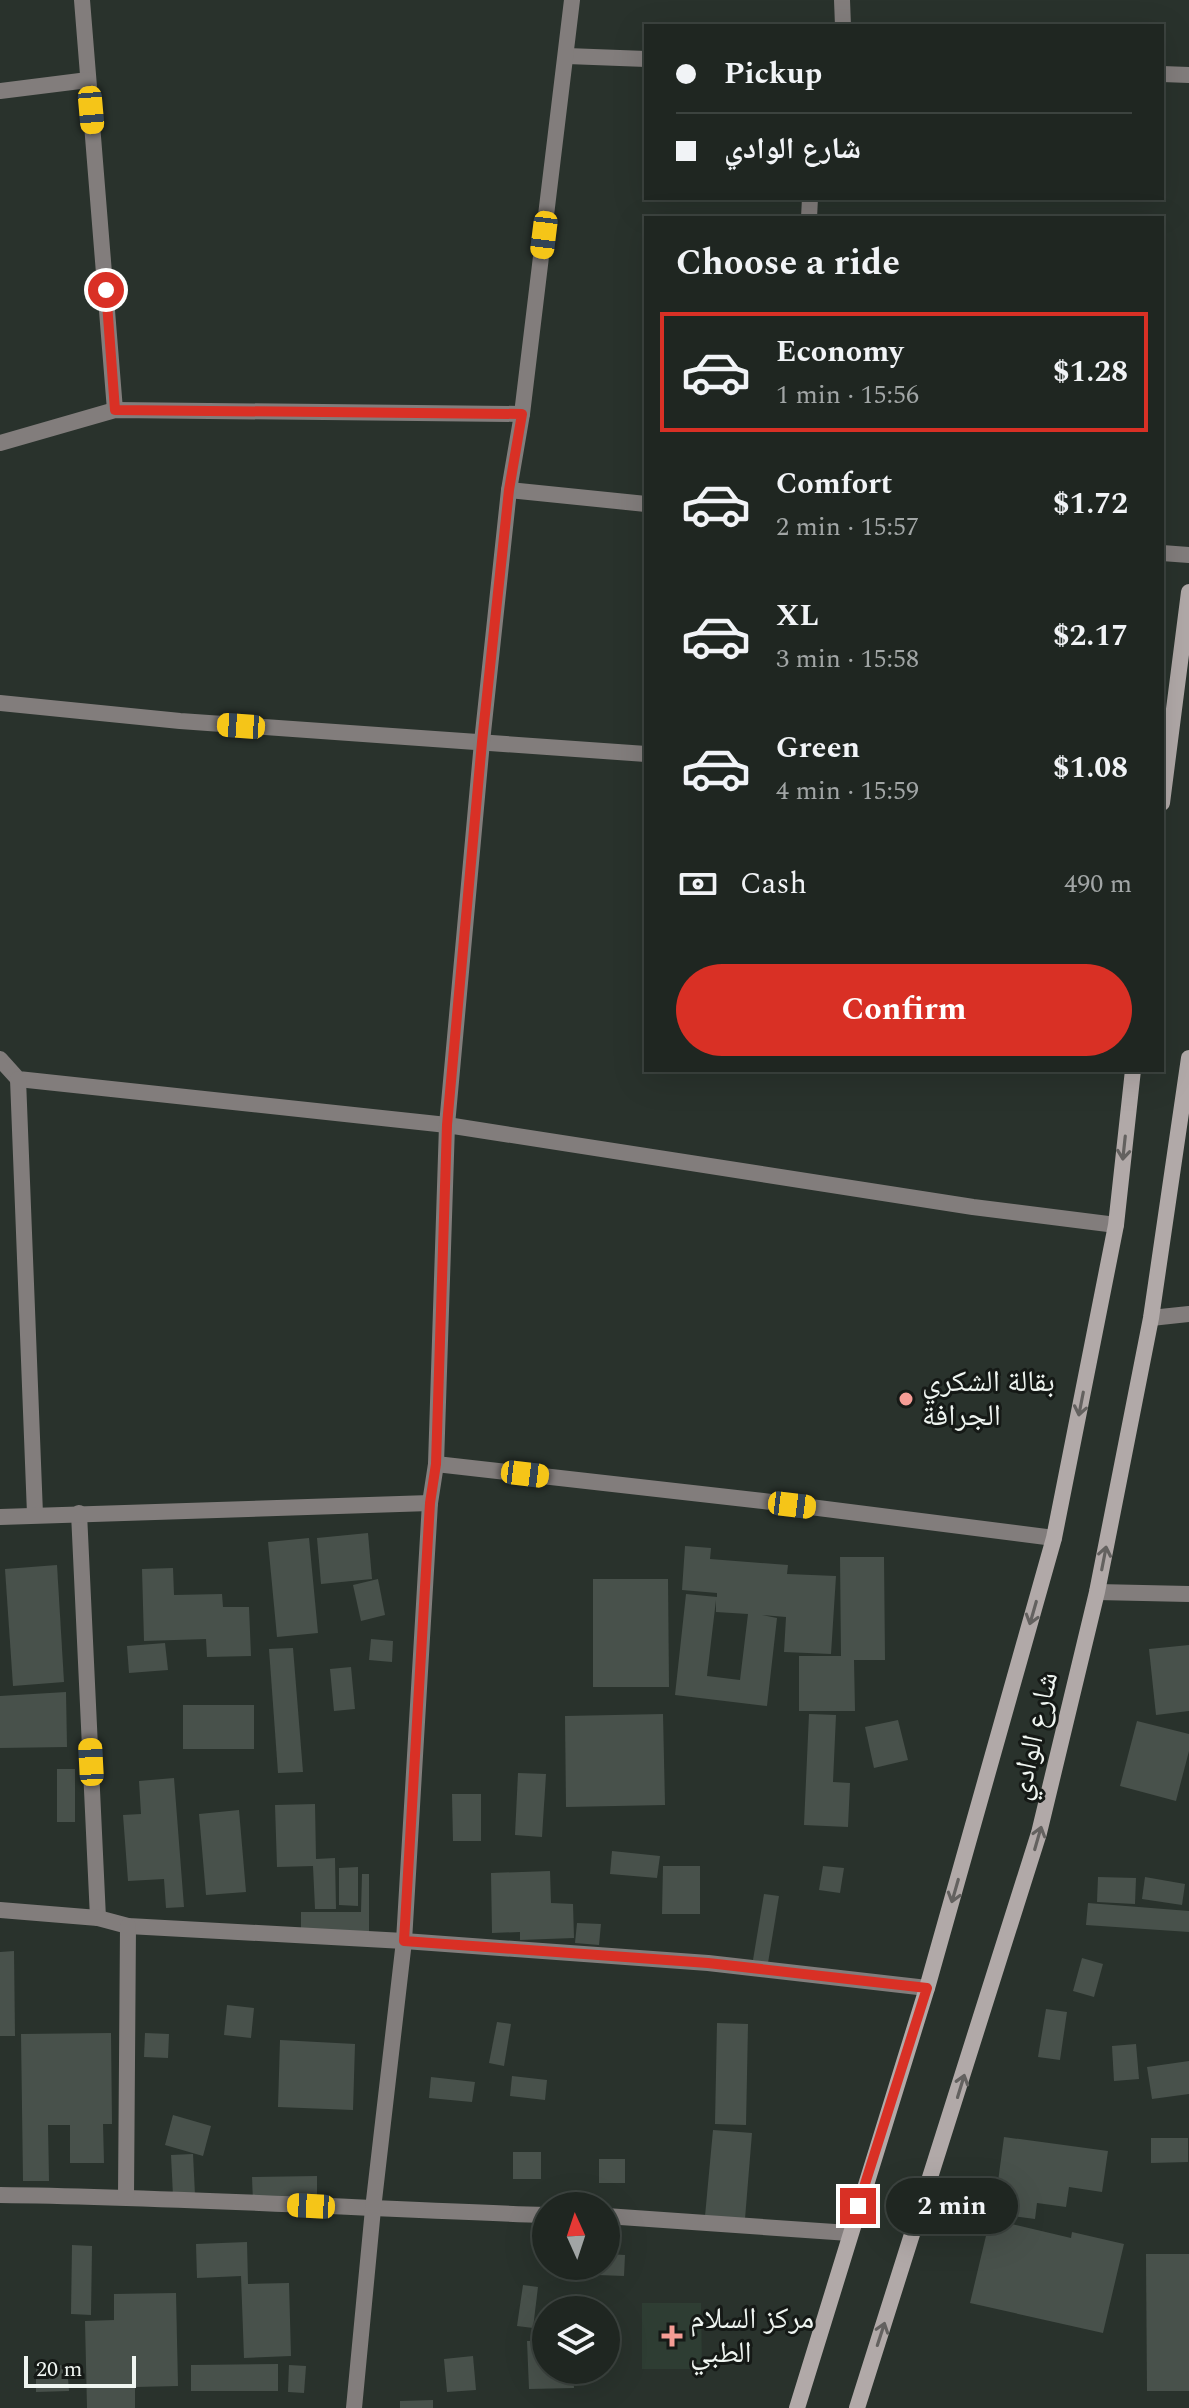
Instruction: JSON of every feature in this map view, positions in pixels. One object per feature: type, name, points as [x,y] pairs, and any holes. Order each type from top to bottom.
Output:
[{"type":"main road","points":[[1164,784],[1189,592]]},
{"type":"main road","name":"شارع الوادي","points":[[857,2408],[1039,1833],[1097,1592],[1151,1318],[1189,1058]]},
{"type":"main road","name":"شارع الوادي","points":[[797,2408],[927,1988],[1054,1538],[1116,1225],[1133,1072]]},
{"type":"street","points":[[82,0],[115,410]]},
{"type":"street","points":[[354,2408],[404,1941],[430,1503],[436,1464],[447,1125],[509,490],[522,414],[572,0]]},
{"type":"street","points":[[842,0],[843,24]]},
{"type":"street","points":[[567,56],[644,59]]},
{"type":"street","points":[[1164,74],[1189,75]]},
{"type":"street","points":[[0,91],[88,80]]},
{"type":"street","points":[[0,443],[115,410],[522,414]]},
{"type":"street","points":[[509,490],[644,504]]},
{"type":"street","points":[[1164,553],[1189,555]]},
{"type":"street","points":[[0,703],[180,721],[644,754]]},
{"type":"street","points":[[0,1059],[18,1079],[35,1514]]},
{"type":"street","points":[[18,1079],[447,1125],[973,1207],[1116,1225]]},
{"type":"street","points":[[1151,1318],[1189,1314]]},
{"type":"street","points":[[436,1464],[1054,1538]]},
{"type":"street","points":[[0,1517],[430,1503]]},
{"type":"street","points":[[79,1513],[98,1918]]},
{"type":"street","points":[[1097,1592],[1189,1594]]},
{"type":"street","points":[[0,1910],[98,1918],[128,1926],[404,1941],[708,1963],[927,1988]]},
{"type":"street","points":[[126,2196],[128,1926]]},
{"type":"street","points":[[0,2195],[126,2196],[532,2215]]},
{"type":"street","points":[[620,2217],[849,2233]]},
{"type":"shaded area","name":"مركز السلام الطبي","points":[[642,2303],[701,2303],[702,2369],[642,2369]]},
{"type":"building","points":[[368,1533],[372,1579],[321,1584],[317,1538]]},
{"type":"building","points":[[309,1538],[318,1633],[277,1637],[268,1542]]},
{"type":"building","points":[[685,1546],[711,1548],[710,1559],[788,1565],[787,1574],[836,1576],[831,1654],[784,1652],[786,1617],[762,1615],[777,1618],[767,1706],[675,1695],[686,1594],[717,1597],[717,1593],[682,1590]],"holes":[[[716,1600],[716,1612],[748,1614],[740,1680],[707,1676]]]},
{"type":"building","points":[[840,1557],[884,1557],[885,1660],[854,1660],[855,1711],[799,1711],[799,1656],[841,1656]]},
{"type":"building","points":[[57,1565],[64,1682],[13,1686],[5,1569]]},
{"type":"building","points":[[173,1568],[174,1595],[222,1594],[223,1607],[249,1607],[251,1656],[207,1657],[206,1639],[144,1641],[142,1569]]},
{"type":"building","points":[[378,1579],[385,1615],[361,1621],[353,1585]]},
{"type":"building","points":[[593,1579],[668,1579],[669,1687],[593,1687]]},
{"type":"building","points":[[371,1639],[393,1641],[392,1662],[369,1660]]},
{"type":"building","points":[[165,1643],[168,1670],[129,1673],[127,1646]]},
{"type":"building","points":[[1189,1645],[1189,1711],[1156,1715],[1149,1649]]},
{"type":"building","points":[[293,1648],[303,1772],[278,1773],[269,1649]]},
{"type":"building","points":[[351,1667],[355,1709],[334,1711],[330,1669]]},
{"type":"building","points":[[66,1692],[67,1747],[0,1748],[0,1696]]},
{"type":"building","points":[[183,1705],[254,1705],[254,1749],[183,1749]]},
{"type":"building","points":[[663,1714],[665,1805],[566,1807],[565,1716]]},
{"type":"building","points":[[809,1714],[836,1715],[833,1782],[850,1783],[848,1827],[804,1825]]},
{"type":"building","points":[[898,1720],[908,1760],[874,1768],[865,1727]]},
{"type":"building","points":[[1137,1721],[1189,1734],[1189,1751],[1176,1801],[1120,1786]]},
{"type":"building","points":[[57,1769],[75,1769],[75,1822],[57,1822]]},
{"type":"building","points":[[518,1773],[546,1774],[542,1837],[515,1835]]},
{"type":"building","points":[[174,1778],[184,1907],[166,1908],[164,1879],[128,1881],[123,1815],[141,1814],[139,1781]]},
{"type":"building","points":[[452,1794],[481,1794],[481,1841],[453,1841]]},
{"type":"building","points":[[315,1804],[316,1859],[335,1858],[336,1909],[315,1909],[313,1866],[277,1867],[275,1805]]},
{"type":"building","points":[[239,1810],[246,1892],[206,1895],[199,1814]]},
{"type":"building","points":[[612,1851],[660,1856],[657,1878],[610,1874]]},
{"type":"building","points":[[663,1866],[700,1866],[700,1914],[662,1914]]},
{"type":"building","points":[[823,1866],[844,1868],[840,1893],[819,1890]]},
{"type":"building","points":[[358,1867],[358,1906],[339,1905],[339,1868]]},
{"type":"building","points":[[550,1871],[551,1903],[573,1904],[574,1938],[520,1940],[520,1932],[492,1933],[491,1873]]},
{"type":"building","points":[[362,1874],[369,1874],[369,1937],[301,1936],[301,1912],[361,1912]]},
{"type":"building","points":[[1098,1877],[1136,1878],[1135,1904],[1097,1902]]},
{"type":"building","points":[[1145,1877],[1185,1884],[1182,1905],[1142,1899]]},
{"type":"building","points":[[764,1894],[779,1896],[768,1963],[753,1960]]},
{"type":"building","points":[[1088,1903],[1189,1911],[1189,1932],[1086,1925]]},
{"type":"building","points":[[577,1923],[601,1924],[599,1945],[575,1943]]},
{"type":"building","points":[[14,1951],[15,2036],[0,2036],[0,1952]]},
{"type":"building","points":[[1082,1958],[1103,1964],[1094,1997],[1073,1991]]},
{"type":"building","points":[[227,2005],[254,2008],[251,2038],[224,2035]]},
{"type":"building","points":[[1046,2009],[1067,2012],[1060,2060],[1038,2057]]},
{"type":"building","points":[[497,2022],[511,2024],[504,2066],[489,2063]]},
{"type":"building","points":[[717,2023],[748,2024],[746,2125],[715,2124]]},
{"type":"building","points":[[111,2033],[112,2124],[103,2124],[104,2163],[70,2163],[70,2125],[48,2125],[49,2181],[23,2181],[21,2034]]},
{"type":"building","points":[[145,2033],[169,2034],[168,2058],[144,2057]]},
{"type":"building","points":[[280,2040],[355,2044],[353,2110],[278,2107]]},
{"type":"building","points":[[1136,2044],[1139,2079],[1114,2081],[1112,2046]]},
{"type":"building","points":[[1189,2061],[1189,2094],[1152,2099],[1147,2067]]},
{"type":"building","points":[[512,2076],[547,2080],[545,2100],[510,2096]]},
{"type":"building","points":[[431,2077],[475,2082],[472,2102],[429,2098]]},
{"type":"building","points":[[173,2115],[211,2126],[203,2156],[165,2145]]},
{"type":"building","points":[[713,2130],[752,2133],[744,2231],[704,2227]]},
{"type":"building","points":[[1004,2137],[1108,2151],[1102,2192],[1069,2187],[1066,2207],[1037,2203],[1035,2219],[1004,2215],[1007,2190],[997,2189]]},
{"type":"building","points":[[1151,2138],[1188,2138],[1188,2162],[1151,2163]]},
{"type":"building","points":[[513,2152],[541,2152],[541,2179],[513,2179]]},
{"type":"building","points":[[193,2154],[195,2195],[173,2196],[171,2155]]},
{"type":"building","points":[[599,2159],[625,2159],[625,2183],[599,2183]]},
{"type":"building","points":[[317,2176],[317,2201],[253,2202],[252,2177]]},
{"type":"building","points":[[990,2219],[1071,2238],[1072,2232],[1124,2244],[1103,2333],[970,2303]]},
{"type":"building","points":[[247,2242],[248,2284],[289,2283],[291,2356],[244,2358],[241,2276],[197,2278],[196,2244]]},
{"type":"building","points":[[72,2245],[92,2246],[91,2315],[71,2314]]},
{"type":"building","points":[[1146,2254],[1189,2254],[1189,2391],[1147,2391]]},
{"type":"building","points":[[620,2255],[625,2255],[624,2276],[620,2276]]},
{"type":"building","points":[[523,2285],[538,2287],[537,2296],[532,2296],[532,2328],[517,2326]]},
{"type":"building","points":[[176,2293],[178,2386],[135,2387],[135,2408],[87,2408],[85,2321],[114,2320],[114,2294]]},
{"type":"building","points":[[527,2341],[532,2341],[532,2384],[574,2384],[574,2388],[529,2389]]},
{"type":"building","points":[[473,2356],[476,2390],[447,2392],[444,2359]]},
{"type":"building","points":[[278,2364],[278,2391],[191,2391],[191,2365]]},
{"type":"building","points":[[67,2365],[69,2391],[36,2392],[36,2366]]},
{"type":"building","points":[[289,2365],[306,2366],[304,2393],[288,2392]]},
{"type":"building","points":[[433,2400],[433,2408],[400,2408],[400,2401]]},
{"type":"place","name":"بقالة الشكري الجرافة","points":[[906,1399]]},
{"type":"place","name":"مركز السلام الطبي","points":[[672,2336]]},
{"type":"route","points":[[106,290],[115,410],[522,414],[509,490],[482,742],[447,1125],[436,1464],[430,1503],[404,1941],[708,1963],[927,1988],[858,2206]]}]
